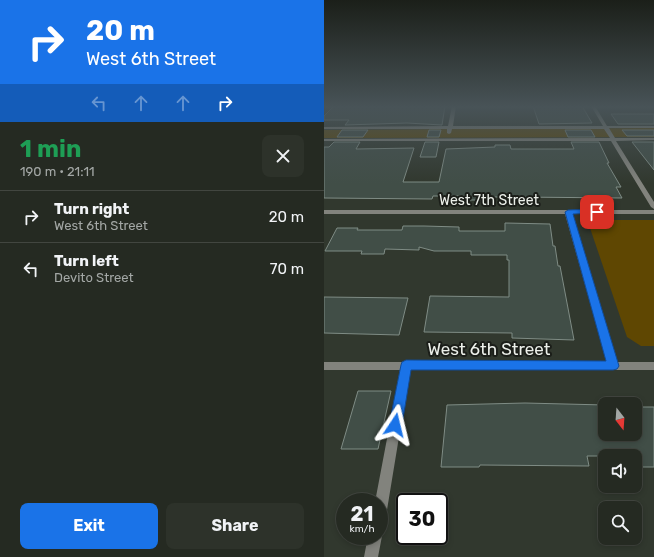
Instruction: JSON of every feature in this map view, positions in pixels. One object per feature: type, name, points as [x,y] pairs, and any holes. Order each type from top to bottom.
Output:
[{"type":"street","points":[[448,140],[449,132]]},
{"type":"street","points":[[608,132],[654,207]]},
{"type":"street","points":[[324,140],[654,139]]},
{"type":"street","name":"West 7th Street","points":[[324,212],[654,212]]},
{"type":"street","points":[[568,212],[613,366]]},
{"type":"street","points":[[383,493],[406,365]]},
{"type":"street","name":"West 6th Street","points":[[324,366],[654,366]]},
{"type":"street","points":[[372,557],[374,545]]},
{"type":"shaded area","points":[[324,132],[654,132],[654,137],[324,138]]},
{"type":"shaded area","points":[[595,220],[654,220],[654,346],[641,346],[627,337],[589,225]]},
{"type":"building","points":[[341,132],[367,132],[363,137],[337,137]]},
{"type":"building","points":[[428,132],[440,132],[439,137],[427,137]]},
{"type":"building","points":[[566,132],[592,132],[595,137],[568,137]]},
{"type":"building","points":[[624,132],[654,132],[654,136],[627,136]]},
{"type":"building","points":[[334,142],[360,142],[356,149],[414,148],[403,182],[439,182],[446,149],[510,145],[511,149],[574,149],[571,142],[599,142],[609,163],[607,163],[621,187],[616,187],[622,198],[486,197],[486,200],[466,200],[467,196],[433,196],[432,199],[324,198],[324,147],[329,147]]},
{"type":"building","points":[[425,142],[439,142],[436,157],[420,157]]},
{"type":"building","points":[[632,142],[654,142],[654,170]]},
{"type":"building","points":[[505,223],[550,224],[553,246],[555,246],[558,266],[560,266],[574,340],[512,338],[512,333],[424,332],[430,296],[509,297],[509,260],[507,260],[507,255],[471,255],[471,251],[434,251],[419,247],[419,250],[385,249],[384,254],[361,254],[362,251],[325,251],[337,228],[358,228],[357,230],[402,230],[403,226],[424,226],[459,227],[459,231],[505,231]]},
{"type":"building","points":[[324,297],[408,298],[399,335],[324,333]]},
{"type":"building","points":[[358,391],[391,391],[378,449],[341,449]]},
{"type":"building","points":[[525,403],[598,405],[598,441],[642,441],[642,407],[654,407],[654,467],[642,467],[642,449],[598,449],[598,456],[587,456],[589,466],[480,465],[479,467],[441,467],[447,405]]},
{"type":"route","points":[[395,425],[406,365],[613,366],[568,212],[597,212]]}]
